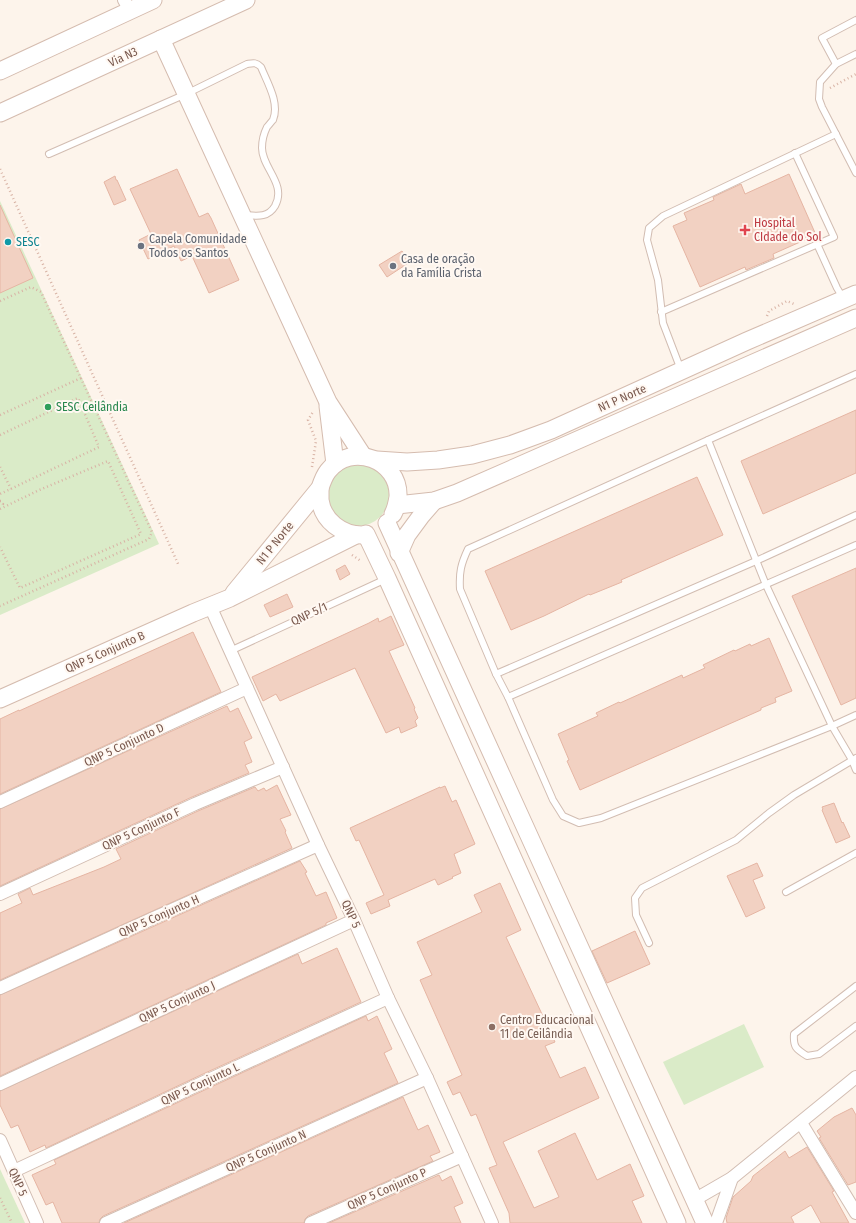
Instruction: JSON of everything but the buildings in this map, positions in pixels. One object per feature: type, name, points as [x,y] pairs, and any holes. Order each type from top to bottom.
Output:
[{"type":"main road","points":[[0,70],[127,6],[153,0]]},
{"type":"main road","name":"Via N3","points":[[0,113],[246,0]]},
{"type":"main road","points":[[161,40],[328,402],[370,458],[387,468],[394,479],[398,492],[397,505],[387,523],[374,532],[361,534],[343,532],[332,524],[324,514],[320,501],[320,488],[323,479],[335,464],[348,457],[370,458]]},
{"type":"main road","points":[[0,74],[16,63]]},
{"type":"main road","name":"N1 P Norte","points":[[370,458],[408,462],[438,460],[472,455],[510,445],[551,430],[747,341],[850,297]]},
{"type":"main road","name":"N1 P Norte","points":[[397,505],[434,501],[457,493],[856,318]]},
{"type":"main road","points":[[328,402],[335,464]]},
{"type":"main road","name":"N1 P Norte","points":[[230,598],[320,488]]},
{"type":"main road","points":[[400,553],[407,535],[434,501]]},
{"type":"main road","points":[[387,523],[705,1223]]},
{"type":"main road","points":[[361,534],[387,578],[677,1223]]},
{"type":"main road","name":"N1 P Norte","points":[[210,606],[230,598],[361,534]]},
{"type":"main road","name":"QNP 5 Conjunto B","points":[[0,699],[210,606]]},
{"type":"street","name":"QNP 5","points":[[210,606],[492,1223]]},
{"type":"street","name":"QNP 5 Conjunto D","points":[[0,802],[247,688]]},
{"type":"street","name":"QNP 5 Conjunto F","points":[[0,894],[195,804],[283,767]]},
{"type":"street","name":"QNP 5 Conjunto H","points":[[0,988],[318,845]]},
{"type":"street","name":"QNP 5 Conjunto J","points":[[0,1084],[354,920]]},
{"type":"street","name":"QNP 5 Conjunto L","points":[[14,1171],[388,998]]},
{"type":"street","points":[[694,1200],[732,1178],[856,1077]]},
{"type":"street","name":"QNP 5 Conjunto N","points":[[106,1223],[427,1078]]},
{"type":"street","points":[[801,1123],[856,1213]]},
{"type":"street","name":"QNP 5","points":[[0,1140],[37,1223]]},
{"type":"street","name":"QNP 5 Conjunto P","points":[[311,1223],[462,1156]]},
{"type":"street","points":[[716,1223],[732,1178]]},
{"type":"lane","points":[[836,64],[822,38],[856,20]]},
{"type":"lane","points":[[856,54],[836,64],[820,82],[819,99],[856,173]]},
{"type":"lane","points":[[49,154],[186,94],[248,64],[258,64],[261,67],[274,100],[275,111],[273,119],[264,135],[262,150],[264,158],[277,185],[278,195],[272,211],[265,215],[242,215]]},
{"type":"lane","points":[[681,371],[663,323],[658,280],[647,240],[649,228],[663,216],[836,134]]},
{"type":"lane","points":[[661,312],[834,237],[795,153]]},
{"type":"lane","points":[[817,244],[837,288],[850,297]]},
{"type":"lane","points":[[856,374],[468,549],[462,562],[459,575],[460,588],[496,674],[508,697],[553,800],[563,816],[579,823],[601,818],[832,726],[856,715]]},
{"type":"lane","points":[[708,440],[766,585],[832,726],[854,759],[856,770]]},
{"type":"lane","points":[[496,674],[756,561],[856,515]]},
{"type":"lane","points":[[508,697],[856,545]]},
{"type":"lane","name":"QNP 5/1","points":[[230,651],[387,578]]},
{"type":"lane","points":[[649,943],[636,915],[634,898],[642,888],[736,840],[794,795],[854,759]]},
{"type":"lane","points":[[786,892],[856,853]]},
{"type":"lane","points":[[856,986],[794,1034],[793,1042],[797,1050],[807,1056],[819,1054],[856,1026]]},
{"type":"path","points":[[827,91],[831,86],[856,74]]},
{"type":"path","points":[[0,169],[179,566]]},
{"type":"path","points":[[0,301],[31,288],[41,292],[152,532],[149,539],[0,606]]},
{"type":"path","points":[[0,415],[81,378]]},
{"type":"path","points":[[0,435],[78,398],[99,446],[0,494]]},
{"type":"path","points":[[0,509],[37,491],[108,461],[141,534],[20,588],[0,547]]},
{"type":"path","points":[[0,467],[11,489]]},
{"type":"path","points":[[0,501],[3,504],[0,505]]},
{"type":"path","points":[[38,581],[41,588]]},
{"type":"path","points":[[0,1198],[11,1222],[6,1223]]},
{"type":"green space","name":"SESC Ceilândia","points":[[0,201],[159,544],[0,615]]},
{"type":"green space","points":[[358,464],[375,469],[380,473],[384,478],[389,495],[384,512],[380,517],[375,521],[358,526],[341,521],[336,517],[332,512],[327,495],[332,478],[336,473],[341,469]]},
{"type":"green space","points":[[744,1024],[764,1067],[684,1105],[663,1062]]},
{"type":"green space","points":[[0,1169],[25,1223],[0,1223]]},
{"type":"place","name":"Hospital CIdade do Sol","points":[[745,230]]},
{"type":"place","name":"SESC","points":[[8,242]]},
{"type":"place","name":"Capela Comunidade Todos os Santos","points":[[141,246]]},
{"type":"place","name":"Casa de oração da Família Crista","points":[[393,266]]},
{"type":"place","name":"SESC Ceilândia","points":[[48,407]]},
{"type":"place","name":"Centro Educacional 11 de Ceilândia","points":[[492,1027]]}]
